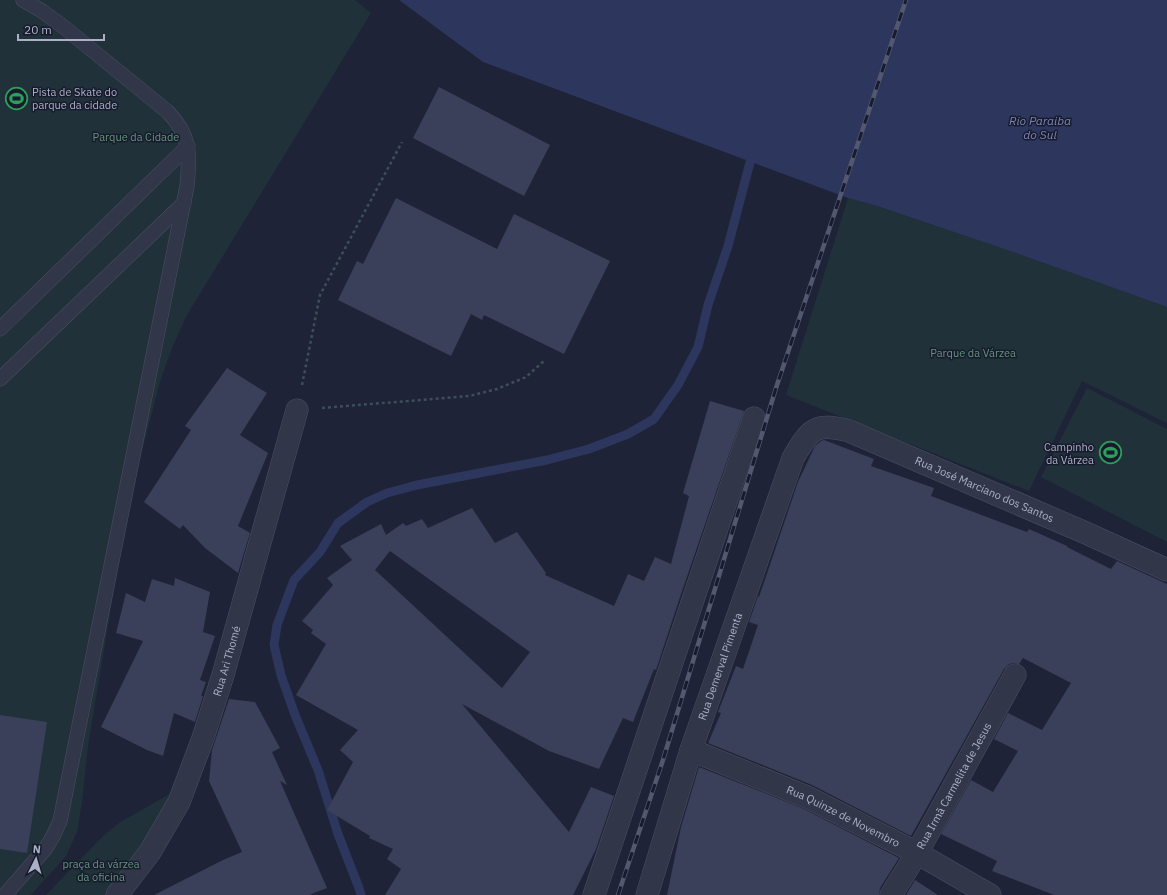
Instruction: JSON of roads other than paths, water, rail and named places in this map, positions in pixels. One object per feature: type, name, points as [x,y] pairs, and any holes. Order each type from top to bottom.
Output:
[{"type":"street","name":"Rua Ari Thomé","points":[[117,895],[150,852],[179,802],[204,738],[297,410]]},
{"type":"street","points":[[594,895],[754,418]]},
{"type":"street","name":"Rua José Marciano dos Santos","points":[[803,441],[810,432],[822,427],[834,427],[849,431],[1086,533],[1167,570]]},
{"type":"street","name":"Rua Demerval Pimenta","points":[[647,895],[691,750],[793,458],[803,441]]},
{"type":"street","name":"Rua Irmã Carmelita de Jesus","points":[[890,895],[917,853],[1015,675]]},
{"type":"street","name":"Rua Quinze de Novembro","points":[[691,750],[807,797],[917,853],[990,895]]},
{"type":"lane","points":[[5,895],[46,848],[60,821],[184,203],[189,167],[188,146],[181,128],[168,112],[66,28],[23,0]]},
{"type":"lane","points":[[0,329],[188,146]]},
{"type":"lane","points":[[0,379],[184,203]]},
{"type":"water","name":"Rio Paraiba do Sul","points":[[399,0],[1167,0],[1167,307],[1013,252],[877,206],[848,198],[483,62]]},
{"type":"waterway","points":[[361,895],[338,834],[318,770],[295,715],[281,675],[274,645],[277,625],[294,580],[320,552],[338,523],[367,502],[387,493],[417,485],[547,460],[589,449],[628,434],[654,419],[678,385],[698,347],[708,305],[728,246],[753,151]]},
{"type":"railway","points":[[618,895],[663,760],[776,388],[906,0]]},
{"type":"place","name":"Pista de Skate do parque da cidade","points":[[16,98]]},
{"type":"place","name":"Campinho da Várzea","points":[[1110,453]]},
{"type":"park label","name":"Parque da Cidade","points":[[136,137]]},
{"type":"park label","name":"Parque da Várzea","points":[[973,353]]},
{"type":"park label","name":"praça da várzea da oficina","points":[[101,870]]}]
